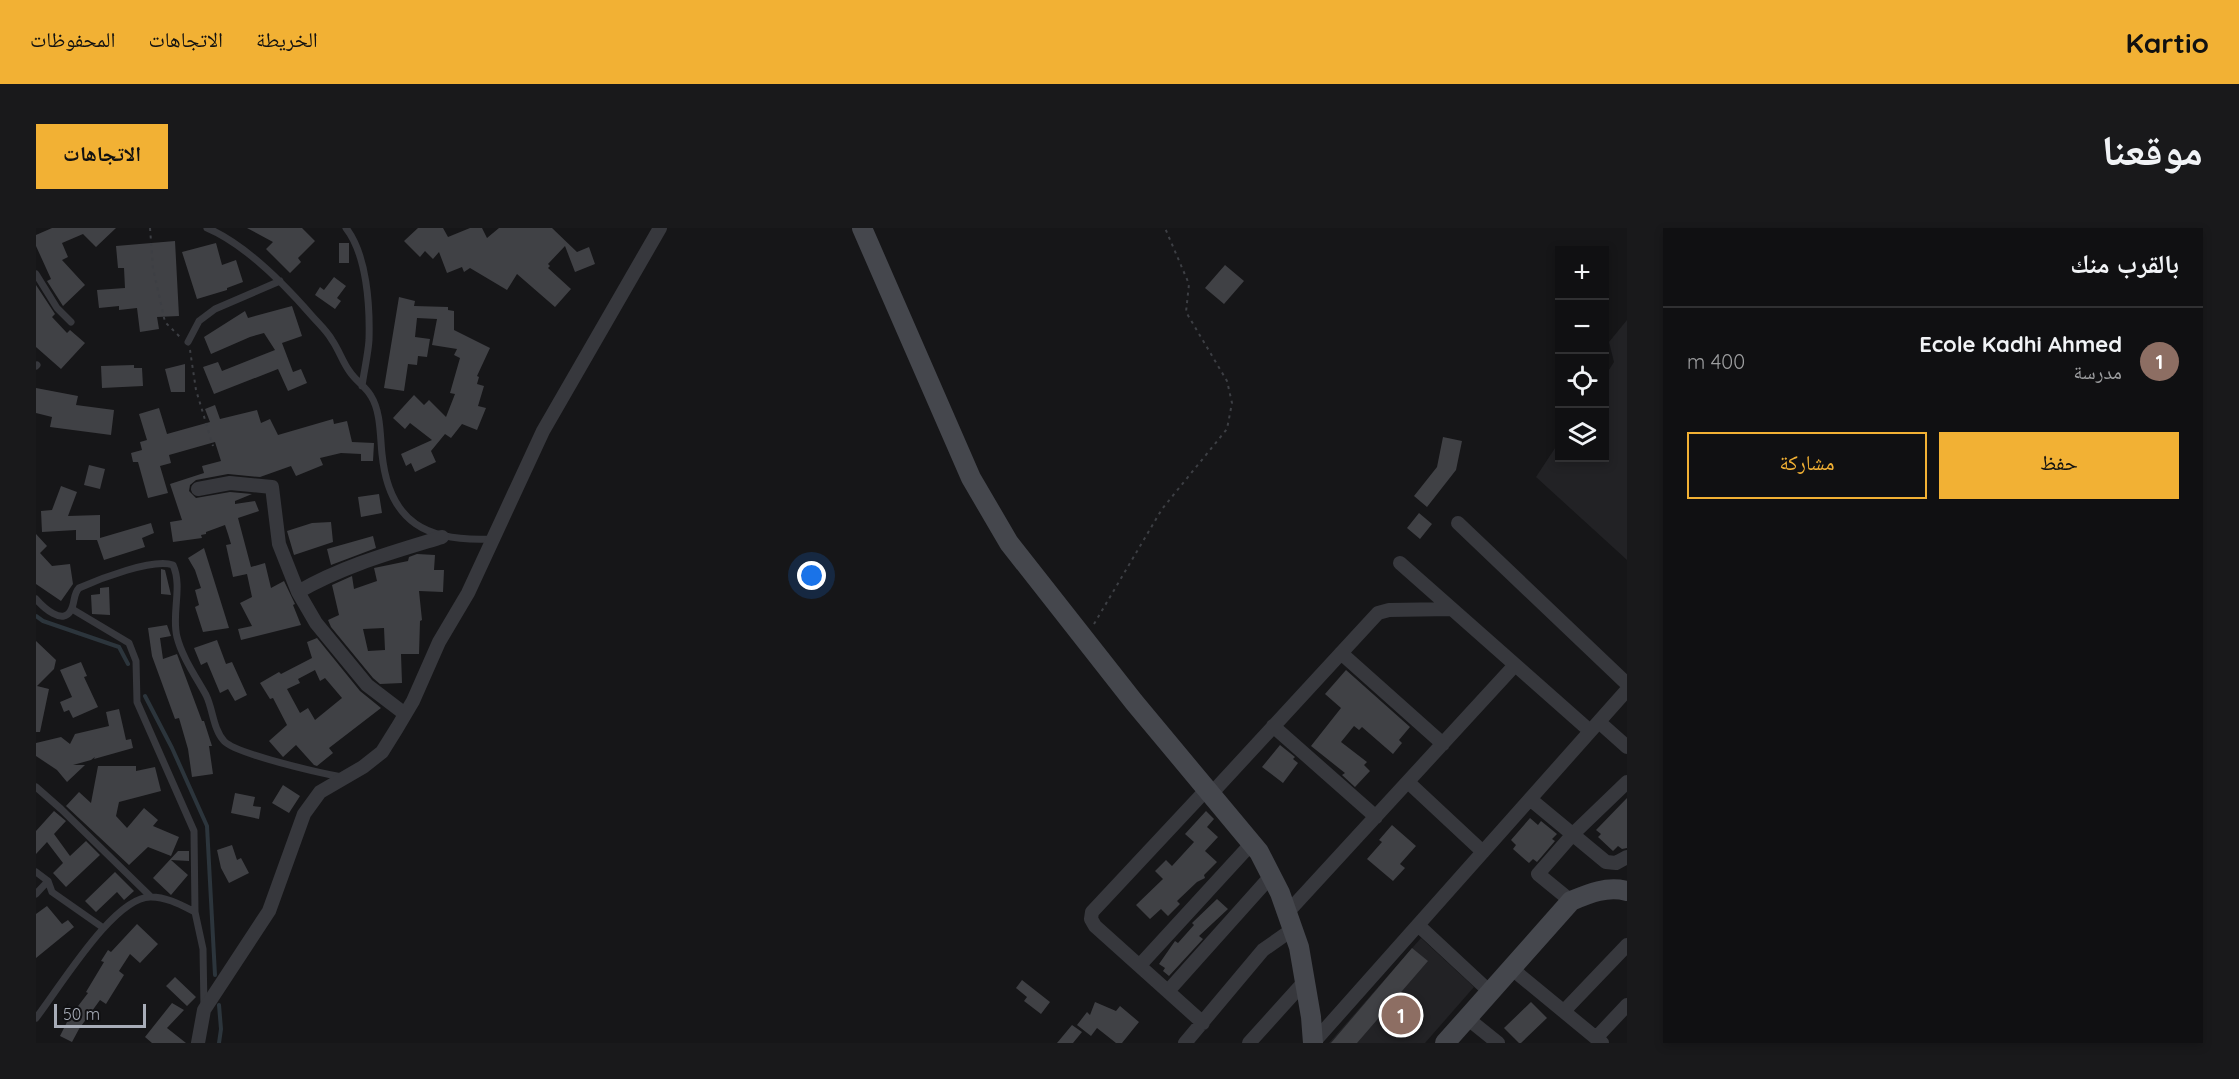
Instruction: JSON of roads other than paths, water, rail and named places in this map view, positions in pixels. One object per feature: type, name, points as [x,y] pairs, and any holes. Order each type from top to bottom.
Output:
[{"type":"main road","points":[[862,228],[971,478],[1010,543],[1085,640],[1259,852],[1299,947],[1313,1043]]},
{"type":"main road","points":[[1445,1043],[1571,901],[1592,892],[1616,888],[1627,891]]},
{"type":"street","points":[[198,1043],[204,1010],[268,911],[304,814],[320,792],[363,768],[382,752],[405,714],[439,642],[468,593],[553,413],[660,228]]},
{"type":"street","points":[[198,489],[230,483],[272,487],[279,544],[297,592],[316,623],[367,685],[405,714]]},
{"type":"street","points":[[1458,523],[1627,684]]},
{"type":"street","points":[[297,592],[320,578],[442,537]]},
{"type":"street","points":[[1400,563],[1515,665],[1594,727],[1627,747]]},
{"type":"street","points":[[1203,1023],[1169,990],[1095,926],[1091,919],[1092,912],[1273,726],[1378,613],[1389,610],[1452,609]]},
{"type":"street","points":[[1341,653],[1443,744]]},
{"type":"street","points":[[1185,1043],[1376,817],[1515,665]]},
{"type":"street","points":[[1313,1043],[1627,690]]},
{"type":"street","points":[[1273,726],[1376,817]]},
{"type":"street","points":[[1408,782],[1483,852]]},
{"type":"street","points":[[1571,901],[1538,874],[1573,834],[1627,782]]},
{"type":"street","points":[[1530,799],[1606,862],[1616,863],[1627,857]]},
{"type":"street","points":[[1140,965],[1252,843]]},
{"type":"street","points":[[1169,990],[1271,876]]},
{"type":"street","points":[[1418,925],[1490,992]]},
{"type":"street","points":[[1564,1011],[1627,945]]},
{"type":"street","points":[[1511,968],[1599,1040],[1627,1005]]},
{"type":"street","points":[[1249,1043],[1305,981]]},
{"type":"street","points":[[1467,1018],[1498,1043]]},
{"type":"lane","points":[[207,228],[259,262],[332,339],[349,372],[371,396],[378,418],[384,472],[392,498],[409,518],[431,533],[442,537],[465,540],[492,539]]},
{"type":"lane","points":[[346,228],[353,237],[359,252],[366,290],[369,341],[362,386]]},
{"type":"lane","points":[[36,274],[57,308],[71,322]]},
{"type":"lane","points":[[188,342],[199,321],[215,309],[280,282]]},
{"type":"lane","points":[[36,599],[56,615],[68,615],[79,588],[147,565],[166,563],[173,565],[177,583],[175,621],[177,637],[210,704],[219,734],[225,743],[284,763],[344,777]]},
{"type":"lane","points":[[72,609],[129,643],[136,661],[137,702],[194,831],[195,912],[203,950],[204,1010]]},
{"type":"lane","points":[[36,787],[61,808],[150,896]]},
{"type":"lane","points":[[36,872],[48,881],[52,892],[102,927]]},
{"type":"lane","points":[[36,894],[48,881]]},
{"type":"lane","points":[[36,1018],[102,927],[132,901],[150,896],[171,900],[195,912]]},
{"type":"waterway","points":[[36,616],[43,621],[119,647],[128,664]]},
{"type":"waterway","points":[[145,696],[172,748],[207,826],[215,975]]},
{"type":"waterway","points":[[219,1005],[221,1029],[219,1043]]},
{"type":"place","name":"Ecole Kadhi Ahmed","points":[[1401,1015]]}]
